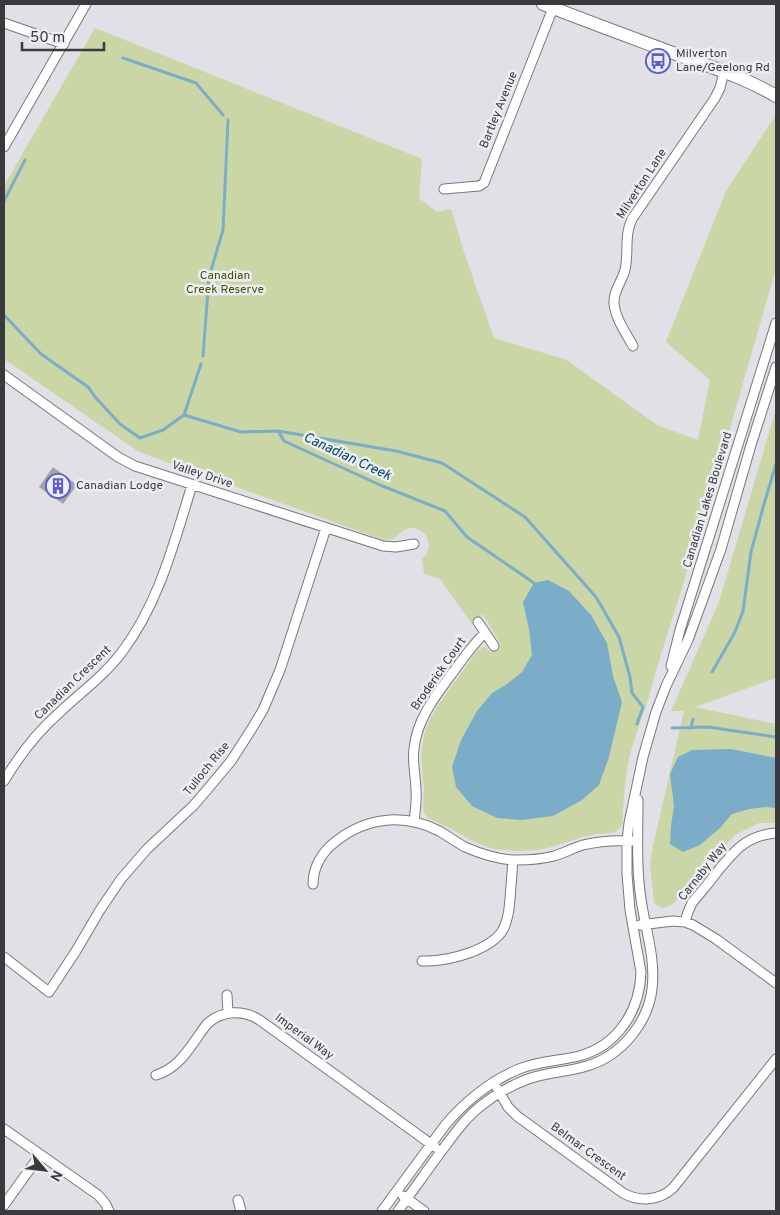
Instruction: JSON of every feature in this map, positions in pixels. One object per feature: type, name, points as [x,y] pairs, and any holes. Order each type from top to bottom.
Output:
[{"type":"main road","points":[[548,6],[754,83],[776,89]]},
{"type":"main road","points":[[754,83],[776,96]]},
{"type":"street","points":[[4,147],[86,4]]},
{"type":"street","name":"Bartley Avenue","points":[[444,189],[479,186],[484,183],[548,6]]},
{"type":"street","points":[[4,23],[64,44]]},
{"type":"street","name":"Milverton Lane","points":[[633,346],[618,318],[614,304],[625,266],[628,227],[715,98],[724,72]]},
{"type":"street","name":"Canadian Lakes Boulevard","points":[[382,1211],[446,1124],[466,1102],[510,1073],[543,1062],[587,1054],[606,1043],[620,1031],[634,1008],[641,972],[627,891],[627,840],[630,815],[650,731],[666,686],[680,630],[776,323]]},
{"type":"street","name":"Canadian Lakes Boulevard","points":[[666,686],[688,640],[721,549],[776,367]]},
{"type":"street","name":"Valley Drive","points":[[4,376],[124,460],[143,469],[390,547],[414,544]]},
{"type":"street","name":"Canadian Crescent","points":[[4,781],[34,739],[58,714],[102,675],[122,652],[134,634],[146,615],[159,587],[192,485]]},
{"type":"street","name":"Tulloch Rise","points":[[4,957],[49,992],[121,879],[147,849],[203,795],[231,761],[263,710],[280,670],[326,528]]},
{"type":"street","points":[[478,622],[494,646]]},
{"type":"street","name":"Broderick Court","points":[[414,822],[416,792],[413,754],[418,728],[432,702],[470,650],[485,633]]},
{"type":"street","name":"Canadian Lakes Boulevard","points":[[398,1211],[441,1151],[473,1112],[499,1093],[528,1078],[574,1069],[602,1060],[620,1048],[643,1018],[653,987],[652,958],[640,886],[638,785]]},
{"type":"street","points":[[313,884],[314,872],[322,856],[331,845],[348,833],[379,821],[406,820],[414,822],[438,830],[476,852],[492,857],[513,860],[548,857],[593,843],[638,841]]},
{"type":"street","name":"Carnaby Way","points":[[685,922],[691,905],[734,851],[752,839],[776,833]]},
{"type":"street","points":[[422,961],[443,961],[459,957],[487,945],[499,936],[505,928],[509,914],[513,860]]},
{"type":"street","points":[[632,926],[666,921],[685,922],[698,927],[776,983]]},
{"type":"street","points":[[156,1075],[175,1066],[210,1021],[222,1014],[228,1013],[227,995]]},
{"type":"street","name":"Imperial Way","points":[[228,1013],[247,1014],[257,1018],[441,1151]]},
{"type":"street","name":"Belmar Crescent","points":[[494,1082],[508,1107],[518,1116],[617,1189],[631,1197],[646,1199],[655,1198],[672,1188],[776,1059]]},
{"type":"street","points":[[4,1129],[98,1196],[110,1211]]},
{"type":"street","points":[[4,1205],[40,1155]]},
{"type":"street","points":[[397,1191],[424,1211]]},
{"type":"street","points":[[238,1200],[241,1211]]},
{"type":"green space","name":"Canadian Creek Reserve","points":[[95,28],[422,159],[419,198],[437,212],[451,209],[494,338],[567,360],[657,425],[698,440],[710,380],[666,342],[726,191],[776,117],[775,272],[710,498],[629,759],[622,826],[613,833],[596,834],[537,850],[494,849],[476,843],[428,818],[424,813],[421,755],[424,735],[430,718],[477,651],[483,647],[491,652],[501,645],[483,614],[472,624],[440,579],[424,574],[422,559],[427,553],[429,545],[427,537],[421,531],[410,528],[404,530],[393,539],[381,539],[139,452],[4,359],[4,186]]},
{"type":"green space","points":[[776,409],[776,678],[695,707],[776,724],[776,823],[759,823],[735,835],[673,904],[664,908],[654,903],[650,865],[684,711],[671,711],[719,602]]},
{"type":"water","points":[[548,580],[569,591],[591,615],[607,643],[613,676],[622,702],[609,757],[599,785],[582,800],[553,816],[522,820],[497,818],[472,806],[456,787],[452,767],[461,740],[477,711],[492,693],[522,672],[532,655],[523,602],[534,583]]},
{"type":"water","points":[[731,749],[776,758],[776,808],[749,809],[732,814],[720,828],[700,845],[683,852],[670,844],[674,806],[670,774],[678,757],[692,750]]},
{"type":"building","name":"Canadian Lodge","points":[[53,467],[77,485],[63,504],[39,487]]},
{"type":"waterway","points":[[123,58],[196,83],[223,115]]},
{"type":"waterway","points":[[203,356],[209,277],[223,230],[228,120]]},
{"type":"waterway","points":[[4,201],[25,160]]},
{"type":"waterway","name":"Canadian Creek","points":[[4,315],[41,354],[88,387],[120,424],[140,438],[163,430],[184,415],[241,432],[278,431],[284,441],[380,485],[445,511],[467,537],[534,583],[535,586]]},
{"type":"waterway","points":[[184,415],[201,364]]},
{"type":"waterway","points":[[278,431],[396,451],[442,463],[525,517],[596,597],[619,637],[630,677],[632,693],[643,707],[637,724]]},
{"type":"waterway","points":[[712,672],[735,632],[743,611],[751,552],[776,464]]},
{"type":"waterway","name":"Canadian Creek","points":[[691,728],[693,719]]},
{"type":"waterway","name":"Canadian Creek","points":[[672,728],[708,727],[776,737]]},
{"type":"place","name":"Milverton Lane/Geelong Rd","points":[[658,61]]},
{"type":"place","name":"Canadian Lodge","points":[[58,486]]}]
